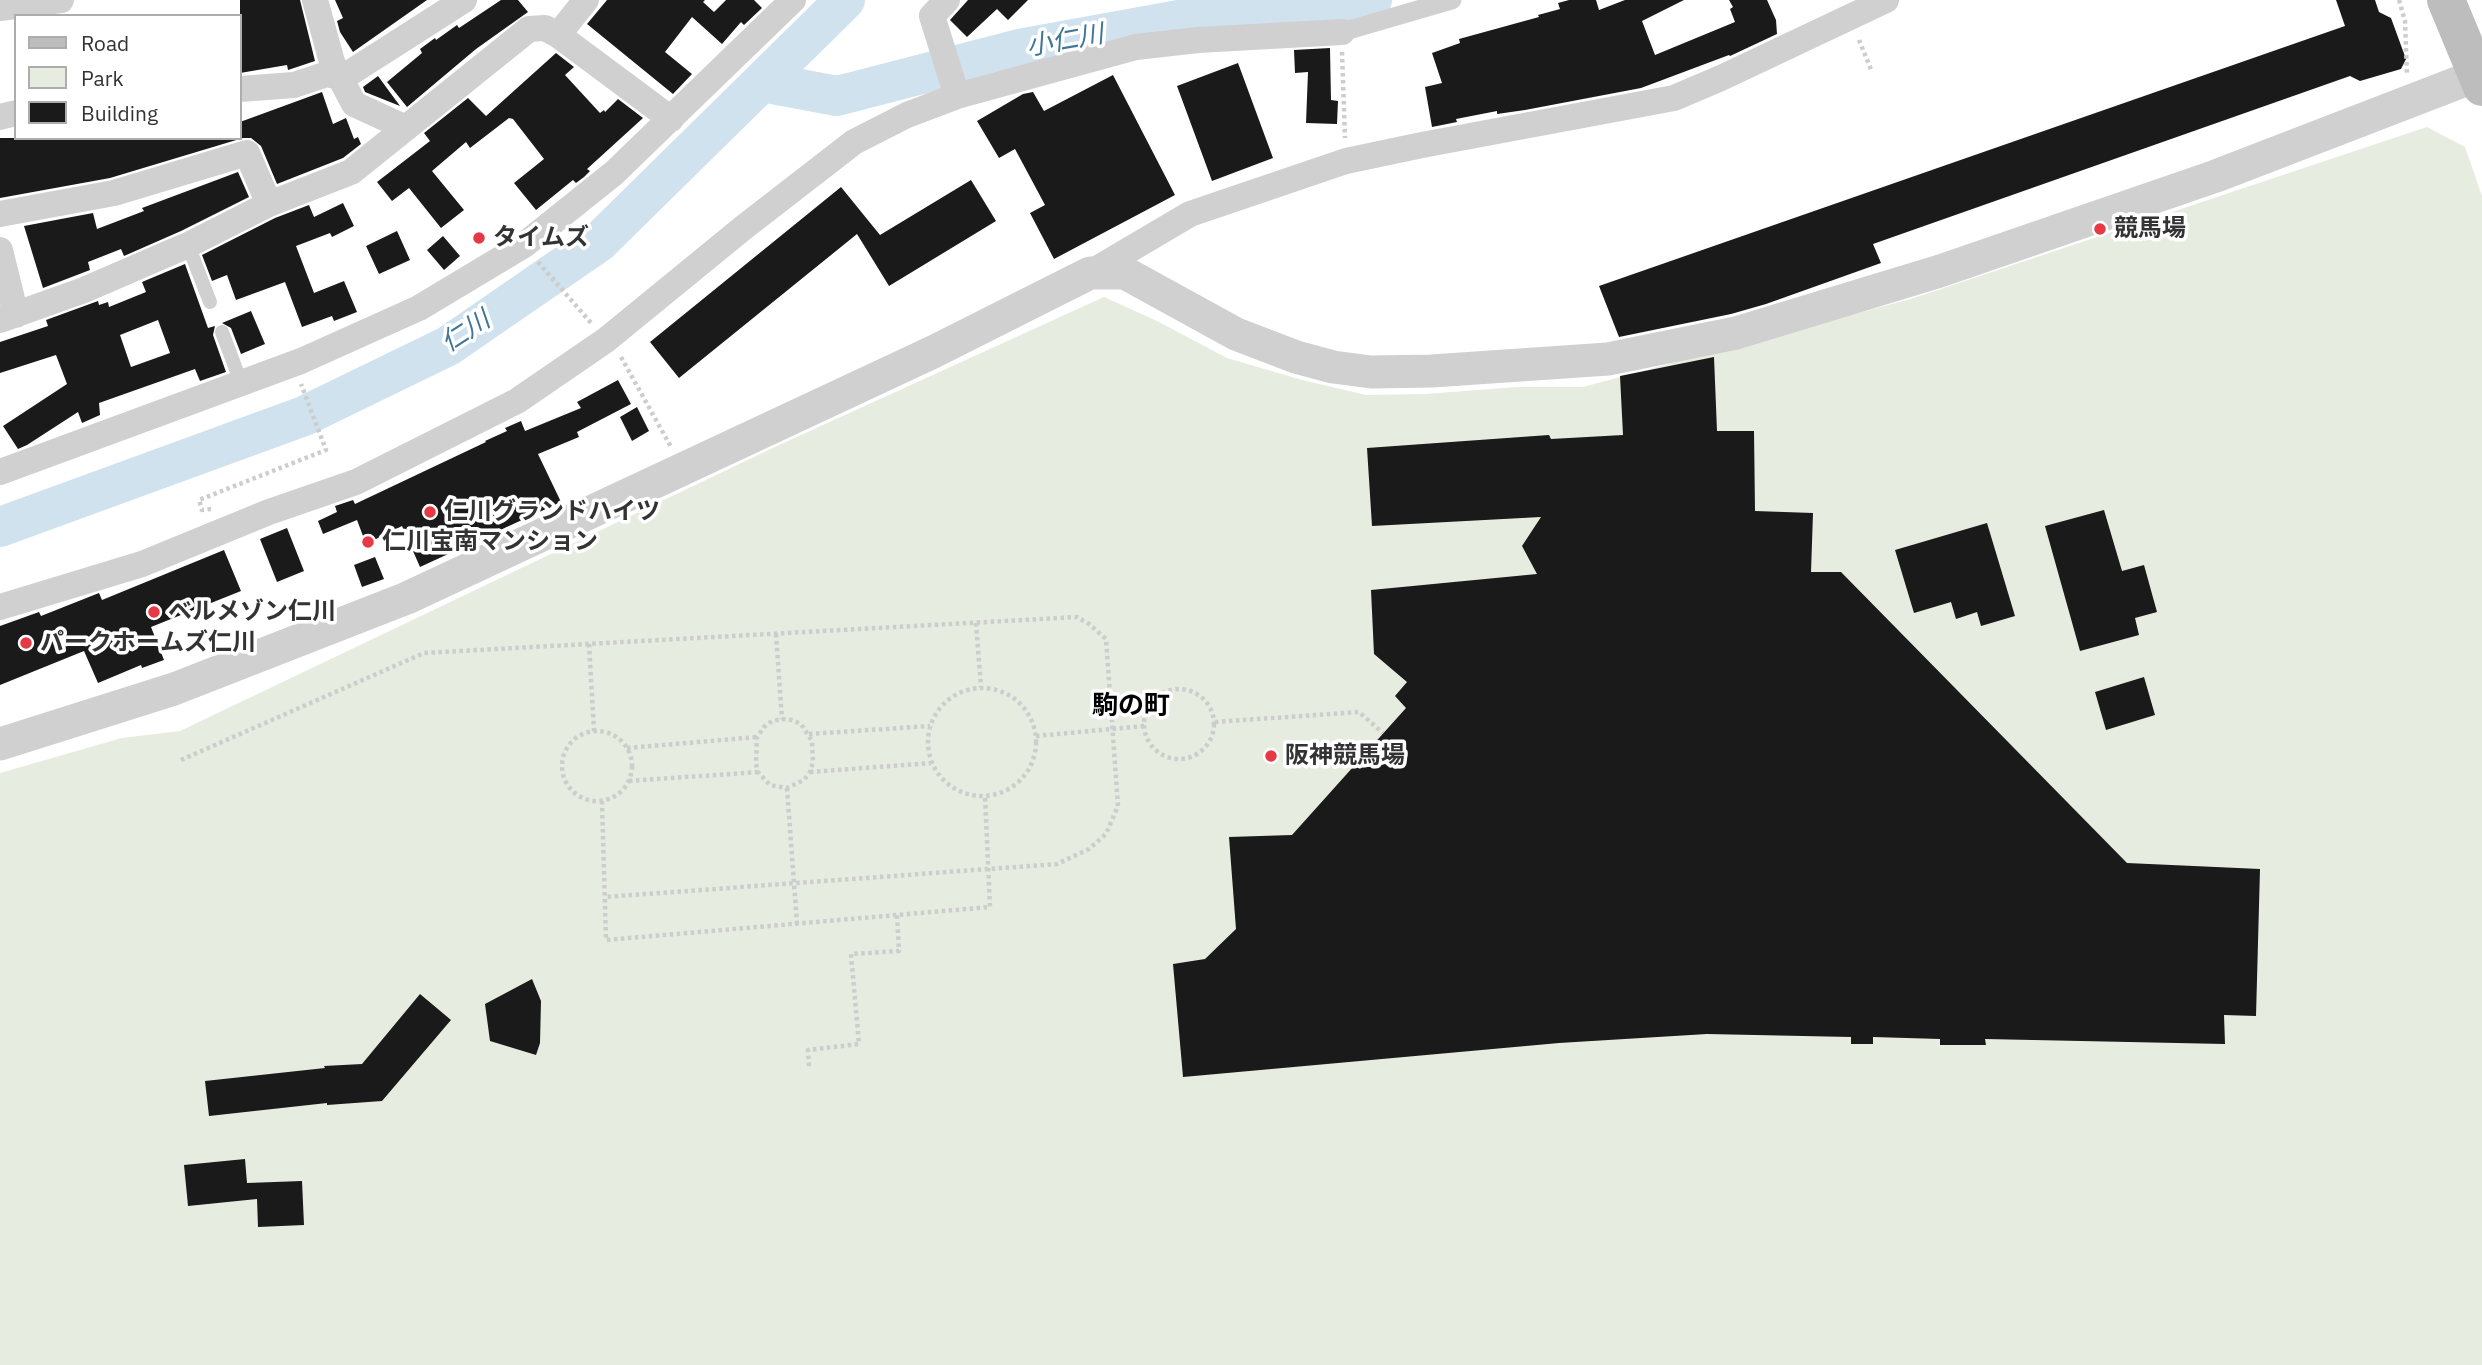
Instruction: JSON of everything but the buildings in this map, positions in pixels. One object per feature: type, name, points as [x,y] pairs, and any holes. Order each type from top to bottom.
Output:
[{"type":"main road","points":[[2446,0],[2480,81]]},
{"type":"street","points":[[0,8],[61,0]]},
{"type":"street","points":[[316,0],[332,62],[354,104],[406,128]]},
{"type":"street","points":[[242,89],[294,85],[327,74],[342,78],[464,0]]},
{"type":"street","points":[[558,35],[586,0]]},
{"type":"street","points":[[0,472],[242,385],[419,308],[524,245],[614,173],[793,0]]},
{"type":"street","points":[[947,0],[932,16],[956,92]]},
{"type":"street","points":[[0,607],[142,564],[269,512],[356,482],[517,401],[601,332],[743,228],[854,142],[956,92],[1136,47],[1198,40],[1342,32],[1451,0]]},
{"type":"street","points":[[0,744],[174,689],[394,603],[933,352],[1090,273],[1190,215],[1346,161],[1674,98],[1886,0]]},
{"type":"street","points":[[0,250],[8,317],[84,290],[188,245],[269,204],[351,172],[529,29],[545,28],[558,35],[671,119]]},
{"type":"street","points":[[1090,273],[1125,272],[1236,334],[1296,357],[1333,367],[1371,372],[1432,372],[1608,359],[1736,334],[1940,271],[2480,81]]},
{"type":"street","points":[[0,215],[114,193],[247,153],[269,204]]},
{"type":"lane","points":[[188,245],[210,302]]},
{"type":"lane","points":[[222,332],[242,385]]},
{"type":"path","points":[[2399,0],[2406,21],[2408,85]]},
{"type":"path","points":[[1859,40],[1872,72]]},
{"type":"path","points":[[1343,60],[1346,138]]},
{"type":"path","points":[[530,253],[601,332],[642,392],[683,469]]},
{"type":"path","points":[[202,510],[199,500],[326,450],[300,382],[288,386]]},
{"type":"path","points":[[181,760],[424,653],[1077,617],[1106,639],[1118,806],[1105,834],[1089,849],[1058,864],[605,897]]},
{"type":"path","points":[[976,623],[981,687]]},
{"type":"path","points":[[776,634],[782,719]]},
{"type":"path","points":[[589,644],[594,731]]},
{"type":"path","points":[[981,687],[999,690],[1016,699],[1028,713],[1036,736],[1031,767],[1019,782],[1003,792],[985,796],[968,795],[940,778],[931,763],[927,747],[930,726],[934,715],[946,701],[962,691],[981,687]]},
{"type":"path","points":[[1175,689],[1197,694],[1206,701],[1215,722],[1214,734],[1209,744],[1191,758],[1179,760],[1167,758],[1157,752],[1149,743],[1144,726],[1148,708],[1155,699],[1175,689]]},
{"type":"path","points":[[1215,722],[1359,712],[1383,733]]},
{"type":"path","points":[[782,719],[801,724],[812,741],[813,762],[810,772],[804,780],[787,788],[770,785],[758,772],[756,764],[757,737],[772,721],[782,719]]},
{"type":"path","points":[[809,734],[930,726]]},
{"type":"path","points":[[1036,736],[1144,726]]},
{"type":"path","points":[[594,731],[610,733],[620,739],[632,759],[629,782],[613,798],[602,801],[578,797],[569,789],[561,766],[563,754],[569,744],[577,736],[594,731]]},
{"type":"path","points":[[627,748],[757,737]]},
{"type":"path","points":[[810,772],[931,763]]},
{"type":"path","points":[[629,782],[758,772]]},
{"type":"path","points":[[787,788],[797,924]]},
{"type":"path","points":[[602,801],[606,940],[990,906],[985,796]]},
{"type":"path","points":[[809,1066],[808,1049],[859,1044],[850,954],[900,951],[897,915]]},
{"type":"green space","name":"阪神競馬場","points":[[2427,127],[2465,147],[2482,196],[2482,1365],[0,1365],[0,773],[122,738],[180,731],[777,446],[1104,297],[1227,358],[1366,395],[1425,394],[1518,387],[1583,387],[1914,298]]},
{"type":"waterway","name":"仁川","points":[[0,527],[304,416],[448,346],[599,242],[845,0]]},
{"type":"waterway","name":"小仁川","points":[[762,82],[837,96],[1019,49],[1217,13],[1354,6],[1372,0]]},
{"type":"place","name":"競馬場","points":[[2100,229]]},
{"type":"place","name":"タイムズ","points":[[479,238]]},
{"type":"place","name":"仁川グランドハイツ","points":[[430,512]]},
{"type":"place","name":"仁川宝南マンション","points":[[368,542]]},
{"type":"place","name":"ベルメゾン仁川","points":[[154,612]]},
{"type":"place","name":"パークホームズ仁川","points":[[26,643]]},
{"type":"place","name":"阪神競馬場","points":[[1271,756]]},
{"type":"district","name":"駒の町","points":[[1131,706]]}]
